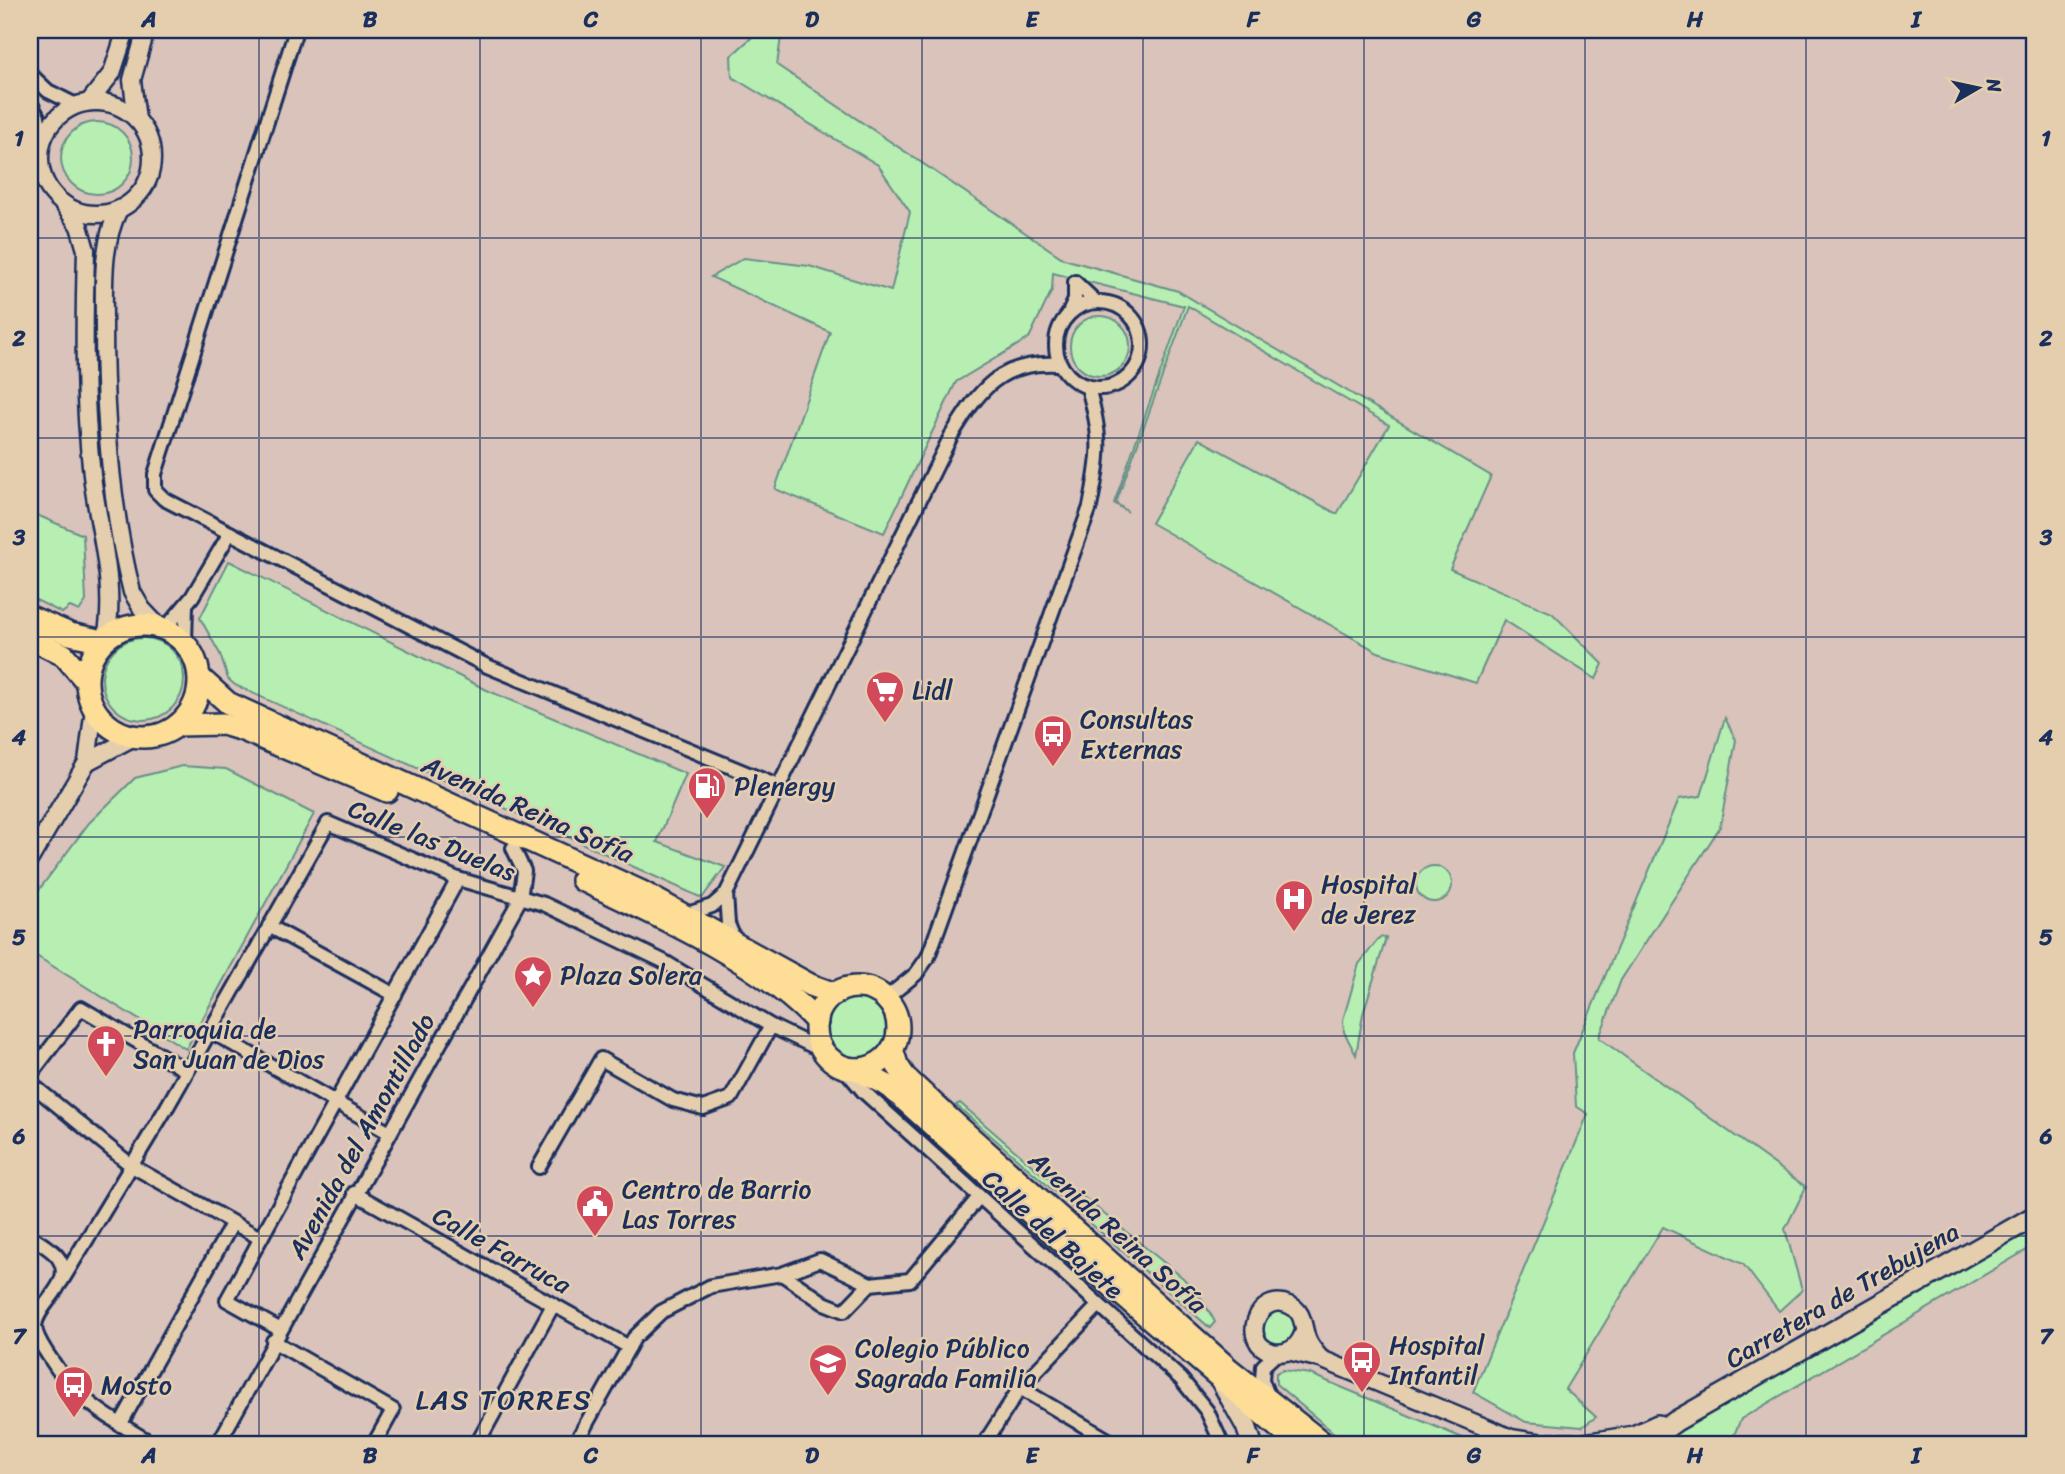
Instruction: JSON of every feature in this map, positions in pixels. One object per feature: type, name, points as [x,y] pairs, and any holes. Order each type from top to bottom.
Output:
[{"type":"main road","points":[[30,617],[70,634],[105,639]]},
{"type":"main road","points":[[86,681],[89,662],[105,639],[132,625],[162,628],[185,643]]},
{"type":"main road","points":[[30,638],[64,655],[86,681],[94,708],[111,728],[136,736]]},
{"type":"main road","name":"Avenida Reina Sofía","points":[[185,643],[195,659],[199,677],[228,704],[640,891],[810,985],[835,994]]},
{"type":"main road","points":[[178,724],[190,711],[197,695],[199,677]]},
{"type":"main road","name":"Avenida Reina Sofía","points":[[136,736],[163,734],[178,724],[223,724],[243,730],[513,848],[715,947],[776,986],[817,1022]]},
{"type":"main road","points":[[855,987],[876,992],[885,999],[897,1022],[892,1049],[877,1064],[849,1067],[823,1051],[817,1022],[826,1001],[835,994],[855,987]]},
{"type":"main road","name":"Avenida Reina Sofía","points":[[892,1049],[897,1065],[905,1077],[1212,1354],[1324,1444]]},
{"type":"main road","name":"Avenida Reina Sofía","points":[[849,1067],[890,1087],[1220,1380],[1298,1444]]},
{"type":"main road","name":"Carretera de Trebujena","points":[[1644,1444],[1676,1421],[2035,1216]]},
{"type":"main road","points":[[1220,1380],[1246,1426],[1252,1444]]},
{"type":"main road","name":"Carretera de Trebujena","points":[[1584,1444],[1613,1441],[1676,1421]]},
{"type":"main road","points":[[1550,1444],[1572,1444]]},
{"type":"street","points":[[43,139],[50,125],[82,103],[112,73],[126,30]]},
{"type":"street","points":[[146,30],[132,80],[137,120],[151,146],[150,169],[142,190],[119,209],[110,226],[106,252],[104,367],[110,472],[132,592],[142,609],[162,628],[186,604],[230,533]]},
{"type":"street","points":[[296,30],[155,474],[155,490],[164,499],[486,666],[780,787]]},
{"type":"street","points":[[30,74],[48,90],[82,103],[115,105],[137,120]]},
{"type":"street","points":[[30,103],[38,117],[43,139],[40,169],[45,183],[79,226],[86,250],[86,404],[92,474],[111,593],[105,639]]},
{"type":"street","points":[[64,205],[91,214],[119,209]]},
{"type":"street","points":[[1068,315],[1076,308],[1096,302],[1111,303],[1125,310],[1135,321],[1141,335],[1139,364],[1130,376],[1118,385],[1103,389],[1088,388],[1066,375],[1059,364],[1056,338],[1074,300],[1075,282],[1096,302]]},
{"type":"street","points":[[684,915],[712,906],[726,894],[951,436],[976,395],[1009,370],[1034,362],[1059,364]]},
{"type":"street","points":[[885,999],[916,974],[928,957],[1090,507],[1098,468],[1100,429],[1088,388]]},
{"type":"street","points":[[185,643],[186,604]]},
{"type":"street","points":[[30,859],[88,762],[94,708]]},
{"type":"street","points":[[88,762],[136,736]]},
{"type":"street","name":"Calle las Duelas","points":[[270,926],[328,823],[458,879],[520,899]]},
{"type":"street","name":"Avenida del Amontillado","points":[[218,1444],[354,1193],[520,899],[524,871],[513,848]]},
{"type":"street","points":[[374,1444],[393,1410],[276,1335],[227,1300],[458,879]]},
{"type":"street","points":[[726,894],[728,924],[736,943]]},
{"type":"street","points":[[520,899],[544,904],[663,961],[771,1026],[823,1051]]},
{"type":"street","points":[[30,1327],[61,1282],[132,1166],[270,926],[395,995]]},
{"type":"street","points":[[30,1075],[81,1008],[187,1071]]},
{"type":"street","points":[[539,1167],[601,1059],[673,1100],[703,1108],[731,1098],[771,1026]]},
{"type":"street","points":[[210,1031],[388,1132]]},
{"type":"street","name":"Calle del Bajete","points":[[849,1067],[863,1091],[1196,1395],[1222,1444]]},
{"type":"street","points":[[30,1083],[132,1166],[260,1238]]},
{"type":"street","name":"Calle Farruca","points":[[354,1193],[629,1347]]},
{"type":"street","points":[[575,1444],[629,1347],[661,1312],[711,1286],[782,1274],[820,1260],[870,1284],[910,1280],[979,1197]]},
{"type":"street","points":[[120,1424],[232,1224]]},
{"type":"street","points":[[30,1236],[59,1258],[61,1282]]},
{"type":"street","points":[[782,1274],[824,1303],[844,1311],[870,1284]]},
{"type":"street","points":[[1321,1359],[1311,1347],[1300,1314],[1288,1304],[1279,1302],[1264,1307],[1254,1321],[1256,1337],[1266,1350],[1321,1359],[1513,1441],[1550,1444]]},
{"type":"street","points":[[477,1444],[553,1305]]},
{"type":"street","points":[[984,1444],[1020,1388],[1098,1306]]},
{"type":"street","points":[[38,1315],[35,1328],[58,1370],[75,1393],[153,1444]]},
{"type":"street","points":[[1270,1401],[1262,1380],[1263,1366],[1297,1345],[1304,1331]]},
{"type":"street","points":[[1020,1388],[1115,1444]]},
{"type":"green space","points":[[760,30],[782,30],[777,65],[1064,259],[1178,291],[1491,476],[1450,569],[1552,613],[1603,664],[1596,679],[1504,620],[1476,683],[1378,652],[1151,523],[1199,439],[1337,514],[1389,425],[1188,306],[1116,503],[1128,512],[1114,503],[1184,306],[1053,273],[1052,290],[1029,338],[956,382],[884,533],[775,489],[830,332],[711,277],[744,258],[809,266],[891,291],[910,212],[878,165],[732,77],[731,56]]},
{"type":"green space","points":[[104,122],[123,132],[131,144],[131,172],[123,184],[111,192],[90,194],[71,184],[63,172],[61,151],[71,132],[83,124]]},
{"type":"green space","points":[[1094,316],[1106,316],[1125,329],[1130,346],[1128,358],[1117,371],[1106,376],[1094,376],[1075,363],[1070,352],[1070,340],[1083,321]]},
{"type":"green space","points":[[30,512],[83,535],[86,601],[79,611],[70,607],[62,613],[30,597]]},
{"type":"green space","points":[[229,561],[489,691],[686,774],[657,842],[725,867],[702,898],[235,685],[228,679],[220,654],[200,618]]},
{"type":"green space","points":[[143,638],[159,641],[172,650],[181,663],[184,679],[181,695],[172,708],[159,717],[143,720],[127,717],[114,708],[105,695],[102,679],[105,663],[114,650],[127,641]]},
{"type":"green space","points":[[1725,718],[1736,740],[1720,827],[1621,980],[1599,1038],[1806,1187],[1785,1229],[1802,1290],[1779,1311],[1743,1264],[1663,1227],[1565,1389],[1596,1417],[1582,1427],[1526,1422],[1473,1392],[1588,1114],[1576,1106],[1573,1053],[1679,799],[1701,796]]},
{"type":"green space","points":[[182,766],[226,769],[314,814],[186,1049],[30,952],[30,902],[89,823],[135,778]]},
{"type":"green space","points":[[1434,866],[1447,871],[1452,884],[1447,897],[1434,902],[1421,897],[1416,884],[1421,871]]},
{"type":"green space","points":[[1380,937],[1386,938],[1363,1014],[1356,1055],[1344,1032],[1343,1020],[1359,964]]},
{"type":"green space","points":[[858,996],[870,998],[880,1005],[887,1015],[887,1039],[880,1049],[870,1056],[858,1058],[846,1056],[836,1049],[829,1039],[827,1027],[829,1015],[836,1005],[846,998]]},
{"type":"green space","points":[[960,1103],[1043,1175],[1077,1192],[1183,1278],[1202,1299],[1215,1322],[1210,1328],[956,1105]]},
{"type":"green space","points":[[2035,1210],[2035,1245],[1741,1419],[1730,1444],[1649,1444]]},
{"type":"green space","points":[[1279,1310],[1292,1315],[1297,1328],[1292,1341],[1279,1346],[1266,1341],[1261,1328],[1266,1315]]},
{"type":"green space","points":[[1283,1370],[1310,1374],[1477,1444],[1347,1444],[1276,1384],[1276,1373]]},
{"type":"place","name":"Lidl","points":[[885,724]]},
{"type":"place","name":"Consultas Externas","points":[[1053,768]]},
{"type":"place","name":"Plenergy","points":[[707,820]]},
{"type":"place","name":"Hospital de Jerez","points":[[1294,933]]},
{"type":"place","name":"Plaza Solera","points":[[533,1009]]},
{"type":"place","name":"Parroquia de San Juan de Dios","points":[[106,1078]]},
{"type":"place","name":"Centro de Barrio Las Torres","points":[[595,1238]]},
{"type":"place","name":"Hospital Infantil","points":[[1362,1394]]},
{"type":"place","name":"Colegio Público Sagrada Familia","points":[[828,1397]]},
{"type":"place","name":"Mosto","points":[[74,1419]]},
{"type":"district","name":"LAS TORRES","points":[[504,1399]]}]
